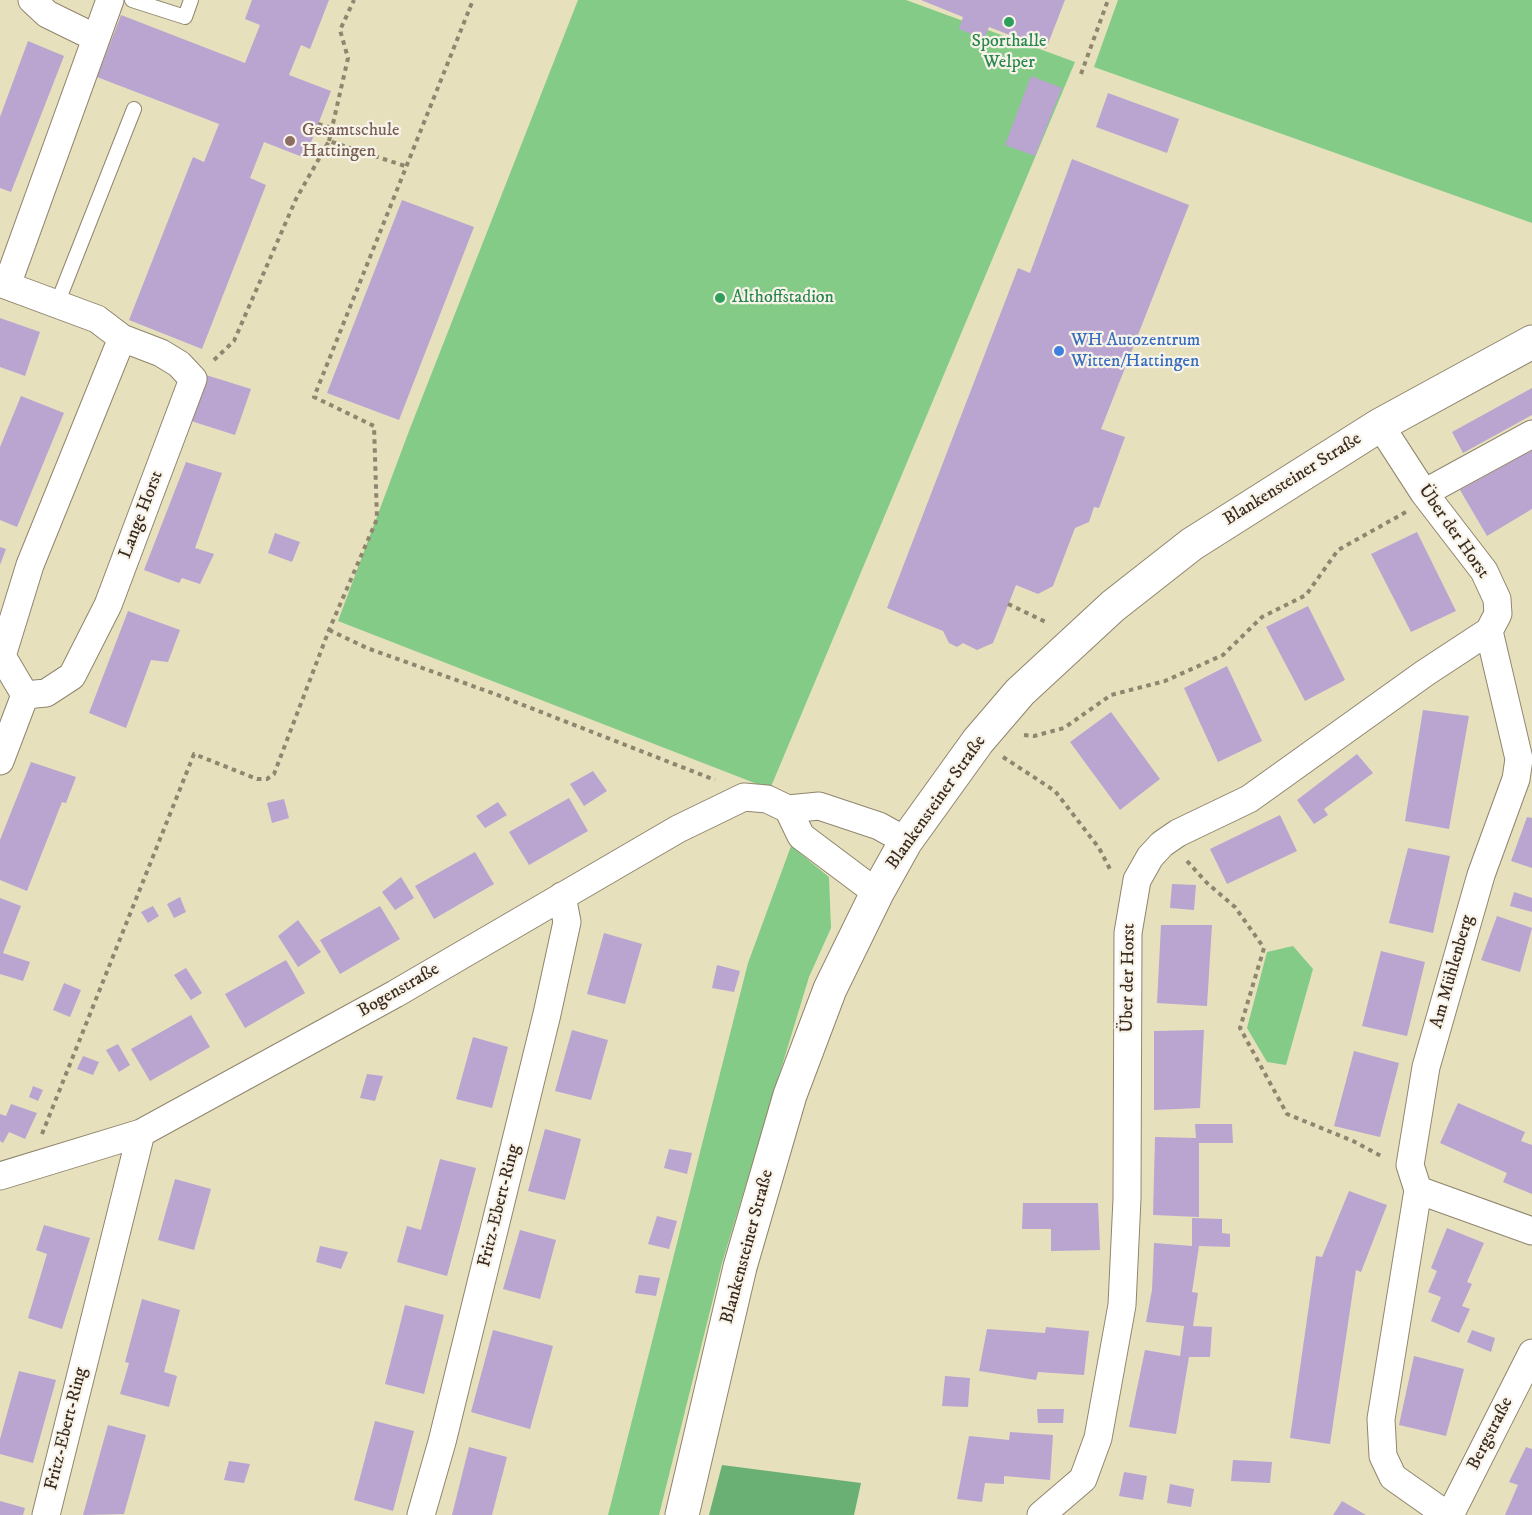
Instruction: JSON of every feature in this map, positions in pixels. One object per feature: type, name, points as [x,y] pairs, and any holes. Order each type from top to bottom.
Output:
[{"type":"main road","name":"Blankensteiner Straße","points":[[682,1515],[740,1267],[790,1095],[830,989],[877,893],[906,841],[982,736],[1020,692],[1151,574],[1250,505],[1380,425],[1532,342]]},
{"type":"street","points":[[32,0],[47,14],[96,38]]},
{"type":"street","points":[[110,0],[3,284],[97,319],[122,338],[161,353],[178,364],[193,379]]},
{"type":"street","points":[[0,761],[25,695],[2,656],[30,565],[122,338]]},
{"type":"street","name":"Lange Horst","points":[[25,695],[46,693],[72,676],[108,605],[193,379]]},
{"type":"street","name":"Über der Horst","points":[[1041,1515],[1083,1479],[1098,1438],[1122,1305],[1127,1199],[1128,933],[1137,880],[1150,857],[1178,833],[1249,799],[1425,673],[1489,631],[1498,614],[1497,599],[1484,571],[1424,492],[1380,425]]},
{"type":"street","points":[[1424,492],[1532,434]]},
{"type":"street","name":"Am Mühlenberg","points":[[1449,1515],[1393,1477],[1383,1456],[1380,1419],[1414,1177],[1426,1066],[1481,875],[1515,779],[1526,762],[1489,631]]},
{"type":"street","name":"Bogenstraße","points":[[0,1176],[141,1133],[395,994],[678,829],[744,797],[767,799],[788,809],[819,806],[879,826],[906,841]]},
{"type":"street","points":[[788,809],[801,836],[877,893]]},
{"type":"street","name":"Fritz-Ebert-Ring","points":[[422,1515],[547,1014],[567,922],[562,896]]},
{"type":"street","name":"Fritz-Ebert-Ring","points":[[46,1515],[141,1133]]},
{"type":"street","points":[[1414,1177],[1532,1231]]},
{"type":"street","name":"Bergstraße","points":[[1449,1515],[1532,1353]]},
{"type":"lane","points":[[132,0],[185,17],[191,0]]},
{"type":"lane","points":[[57,304],[134,109]]},
{"type":"path","points":[[193,379],[234,341],[296,199],[329,141],[348,58],[340,30],[354,0]]},
{"type":"path","points":[[28,1168],[194,754],[257,778],[267,779],[274,774],[329,630],[377,519],[374,426],[314,397],[473,0]]},
{"type":"path","points":[[1082,74],[1108,0]]},
{"type":"path","points":[[318,124],[332,128]]},
{"type":"path","points":[[329,141],[405,166]]},
{"type":"path","points":[[982,736],[1034,736],[1064,728],[1111,695],[1166,681],[1223,655],[1262,617],[1306,595],[1338,550],[1409,511],[1424,492]]},
{"type":"path","points":[[1008,604],[1049,623]]},
{"type":"path","points":[[329,630],[367,648],[495,694],[714,778],[732,802]]},
{"type":"path","points":[[982,736],[1055,791],[1099,848],[1131,909]]},
{"type":"path","points":[[1178,833],[1187,861],[1207,883],[1235,907],[1264,948],[1240,1028],[1287,1114],[1353,1141],[1414,1177]]},
{"type":"green space","name":"Althoffstadion","points":[[578,0],[906,0],[1075,62],[770,789],[338,621],[409,431]]},
{"type":"green space","points":[[1118,0],[1532,0],[1532,223],[1094,67]]},
{"type":"green space","points":[[791,846],[829,877],[831,928],[809,977],[722,1263],[659,1515],[608,1515],[748,963]]},
{"type":"green space","points":[[1293,946],[1313,969],[1286,1065],[1267,1062],[1247,1028],[1267,952]]},
{"type":"green space","points":[[722,1465],[861,1483],[854,1515],[709,1515]]},
{"type":"building","points":[[252,0],[329,0],[310,49],[301,45],[289,75],[331,91],[305,158],[264,142],[250,178],[266,185],[202,349],[129,320],[193,157],[204,162],[219,124],[97,77],[121,15],[245,63],[260,25],[245,19]]},
{"type":"building","name":"Sporthalle Welper","points":[[921,0],[1065,0],[1046,49],[989,27],[984,39],[959,29],[963,17]]},
{"type":"building","points":[[28,41],[64,56],[11,192],[0,188],[0,117]]},
{"type":"building","points":[[1031,76],[1062,88],[1035,156],[1005,145]]},
{"type":"building","points":[[1108,93],[1179,119],[1167,153],[1096,127]]},
{"type":"building","name":"WH Autozentrum Witten/Hattingen","points":[[1072,159],[1189,205],[1101,429],[1125,437],[1099,508],[1094,507],[1089,522],[1075,528],[1053,586],[1038,594],[1016,585],[993,643],[977,650],[963,643],[957,647],[949,643],[943,631],[887,608],[1018,268],[1030,273]]},
{"type":"building","points":[[402,200],[474,227],[399,420],[327,393]]},
{"type":"building","points":[[0,318],[40,332],[25,376],[0,367]]},
{"type":"building","points":[[206,375],[251,389],[235,435],[191,421]]},
{"type":"building","points":[[1532,388],[1532,415],[1463,453],[1452,432]]},
{"type":"building","points":[[21,396],[64,413],[17,527],[0,520],[0,447]]},
{"type":"building","points":[[1532,450],[1532,509],[1487,536],[1460,490]]},
{"type":"building","points":[[186,462],[222,473],[195,548],[214,554],[200,584],[182,578],[179,583],[144,570]]},
{"type":"building","points":[[1417,532],[1456,611],[1411,632],[1371,554]]},
{"type":"building","points":[[275,533],[300,542],[292,562],[268,553]]},
{"type":"building","points":[[0,547],[6,549],[0,565]]},
{"type":"building","points":[[1308,606],[1345,680],[1305,701],[1266,627]]},
{"type":"building","points":[[128,611],[180,630],[168,662],[151,660],[126,728],[89,713]]},
{"type":"building","points":[[1227,666],[1262,741],[1218,762],[1184,688]]},
{"type":"building","points":[[1423,710],[1469,716],[1449,829],[1405,821]]},
{"type":"building","points":[[1111,712],[1160,779],[1120,810],[1070,742]]},
{"type":"building","points":[[1357,754],[1373,773],[1324,809],[1328,815],[1314,824],[1297,800]]},
{"type":"building","points":[[31,762],[76,777],[66,803],[62,802],[27,891],[0,880],[0,840]]},
{"type":"building","points":[[593,771],[607,791],[584,806],[570,784]]},
{"type":"building","points":[[569,798],[588,831],[529,865],[509,832]]},
{"type":"building","points":[[284,799],[289,818],[272,823],[267,803]]},
{"type":"building","points":[[498,802],[507,815],[485,828],[476,816]]},
{"type":"building","points":[[1280,815],[1297,851],[1227,884],[1210,849]]},
{"type":"building","points":[[1527,817],[1532,818],[1532,868],[1511,861]]},
{"type":"building","points":[[1408,848],[1450,856],[1433,933],[1389,923]]},
{"type":"building","points":[[475,852],[494,884],[434,919],[415,886]]},
{"type":"building","points":[[401,877],[414,898],[395,910],[382,892]]},
{"type":"building","points":[[1172,884],[1196,885],[1194,910],[1170,908]]},
{"type":"building","points":[[1514,892],[1532,898],[1532,912],[1510,906]]},
{"type":"building","points":[[180,897],[186,912],[174,918],[167,904]]},
{"type":"building","points":[[0,898],[21,906],[3,953],[30,962],[23,981],[0,974]]},
{"type":"building","points":[[153,906],[159,916],[148,923],[141,912]]},
{"type":"building","points":[[380,906],[400,939],[340,974],[320,940]]},
{"type":"building","points":[[1497,916],[1532,928],[1520,972],[1481,960]]},
{"type":"building","points":[[298,920],[321,952],[298,967],[278,936]]},
{"type":"building","points":[[1161,925],[1212,925],[1207,1006],[1157,1003]]},
{"type":"building","points":[[604,933],[642,944],[625,1004],[587,994]]},
{"type":"building","points":[[1381,951],[1425,962],[1407,1036],[1362,1026]]},
{"type":"building","points":[[286,960],[305,993],[245,1028],[225,994]]},
{"type":"building","points":[[717,965],[740,971],[734,992],[712,988]]},
{"type":"building","points":[[186,968],[202,993],[191,1000],[174,975]]},
{"type":"building","points":[[64,983],[81,990],[70,1017],[53,1010]]},
{"type":"building","points":[[191,1015],[210,1047],[150,1081],[131,1049]]},
{"type":"building","points":[[572,1030],[608,1040],[591,1100],[555,1091]]},
{"type":"building","points":[[1204,1030],[1200,1108],[1154,1110],[1154,1031]]},
{"type":"building","points":[[473,1037],[508,1047],[492,1108],[456,1099]]},
{"type":"building","points":[[118,1044],[130,1065],[119,1072],[106,1050]]},
{"type":"building","points":[[1354,1051],[1399,1063],[1380,1137],[1334,1126]]},
{"type":"building","points":[[83,1056],[99,1062],[93,1075],[77,1069]]},
{"type":"building","points":[[367,1074],[383,1076],[375,1101],[360,1098]]},
{"type":"building","points":[[33,1086],[43,1090],[38,1101],[29,1097]]},
{"type":"building","points":[[1458,1103],[1525,1132],[1521,1141],[1532,1145],[1532,1194],[1503,1182],[1507,1173],[1440,1143]]},
{"type":"building","points":[[11,1104],[37,1113],[25,1139],[9,1132],[3,1143],[0,1141],[0,1114],[6,1116]]},
{"type":"building","points":[[1195,1124],[1232,1124],[1233,1143],[1199,1143],[1199,1217],[1153,1215],[1155,1137],[1196,1138]]},
{"type":"building","points":[[545,1129],[581,1139],[565,1200],[528,1191]]},
{"type":"building","points":[[669,1149],[692,1153],[687,1174],[664,1168]]},
{"type":"building","points":[[440,1159],[476,1168],[447,1276],[397,1262],[407,1226],[421,1230]]},
{"type":"building","points":[[175,1179],[211,1189],[194,1250],[158,1240]]},
{"type":"building","points":[[1349,1191],[1387,1205],[1361,1272],[1356,1270],[1330,1444],[1290,1438],[1316,1256],[1322,1257]]},
{"type":"building","points":[[1023,1203],[1098,1203],[1100,1250],[1051,1251],[1051,1229],[1022,1229]]},
{"type":"building","points":[[657,1216],[677,1221],[669,1249],[648,1244]]},
{"type":"building","points":[[1192,1218],[1222,1219],[1222,1233],[1230,1234],[1230,1247],[1199,1246],[1192,1292],[1198,1293],[1193,1326],[1212,1327],[1210,1357],[1189,1357],[1176,1434],[1129,1427],[1145,1350],[1180,1356],[1184,1326],[1146,1322],[1152,1290],[1154,1243],[1192,1246]]},
{"type":"building","points":[[44,1225],[90,1238],[62,1329],[28,1318],[47,1254],[36,1250]]},
{"type":"building","points":[[1447,1228],[1484,1243],[1467,1282],[1472,1284],[1462,1306],[1470,1309],[1459,1333],[1431,1321],[1441,1297],[1428,1292],[1437,1271],[1431,1268]]},
{"type":"building","points":[[520,1230],[556,1240],[540,1299],[503,1289]]},
{"type":"building","points":[[320,1246],[348,1252],[341,1269],[316,1262]]},
{"type":"building","points":[[639,1275],[660,1278],[656,1296],[635,1293]]},
{"type":"building","points":[[142,1299],[180,1310],[164,1372],[177,1376],[169,1407],[120,1394],[129,1363],[125,1362]]},
{"type":"building","points":[[405,1305],[444,1315],[424,1394],[385,1384]]},
{"type":"building","points":[[1046,1327],[1089,1331],[1084,1375],[1038,1372],[1036,1380],[979,1371],[987,1329],[1045,1333]]},
{"type":"building","points":[[493,1330],[553,1346],[530,1429],[471,1412]]},
{"type":"building","points":[[1472,1330],[1495,1338],[1491,1352],[1467,1342]]},
{"type":"building","points":[[1414,1356],[1464,1369],[1446,1436],[1399,1425]]},
{"type":"building","points":[[19,1371],[56,1380],[33,1463],[0,1454],[0,1439]]},
{"type":"building","points":[[945,1376],[970,1378],[968,1407],[942,1406]]},
{"type":"building","points":[[1037,1409],[1064,1409],[1063,1423],[1038,1423]]},
{"type":"building","points":[[375,1421],[414,1431],[393,1511],[354,1500]]},
{"type":"building","points":[[108,1425],[146,1435],[124,1514],[83,1515]]},
{"type":"building","points":[[1010,1432],[1053,1435],[1050,1480],[1004,1476],[1004,1484],[985,1483],[982,1502],[957,1499],[969,1436],[1009,1440]]},
{"type":"building","points":[[469,1447],[507,1457],[492,1515],[452,1515]]},
{"type":"building","points":[[1526,1447],[1532,1449],[1532,1515],[1505,1515],[1518,1485],[1509,1482]]},
{"type":"building","points":[[1233,1460],[1272,1462],[1270,1483],[1231,1481]]},
{"type":"building","points":[[229,1461],[250,1464],[244,1483],[224,1480]]},
{"type":"building","points":[[1124,1472],[1147,1476],[1143,1500],[1119,1496]]},
{"type":"building","points":[[1170,1484],[1194,1489],[1191,1507],[1167,1503]]},
{"type":"building","points":[[0,1501],[25,1508],[23,1515],[0,1515]]},
{"type":"building","points":[[1342,1501],[1366,1515],[1333,1515]]},
{"type":"place","name":"Sporthalle Welper","points":[[1009,22]]},
{"type":"place","name":"Gesamtschule Hattingen","points":[[290,141]]},
{"type":"place","name":"Althoffstadion","points":[[720,298]]},
{"type":"place","name":"WH Autozentrum Witten/Hattingen","points":[[1059,351]]}]
